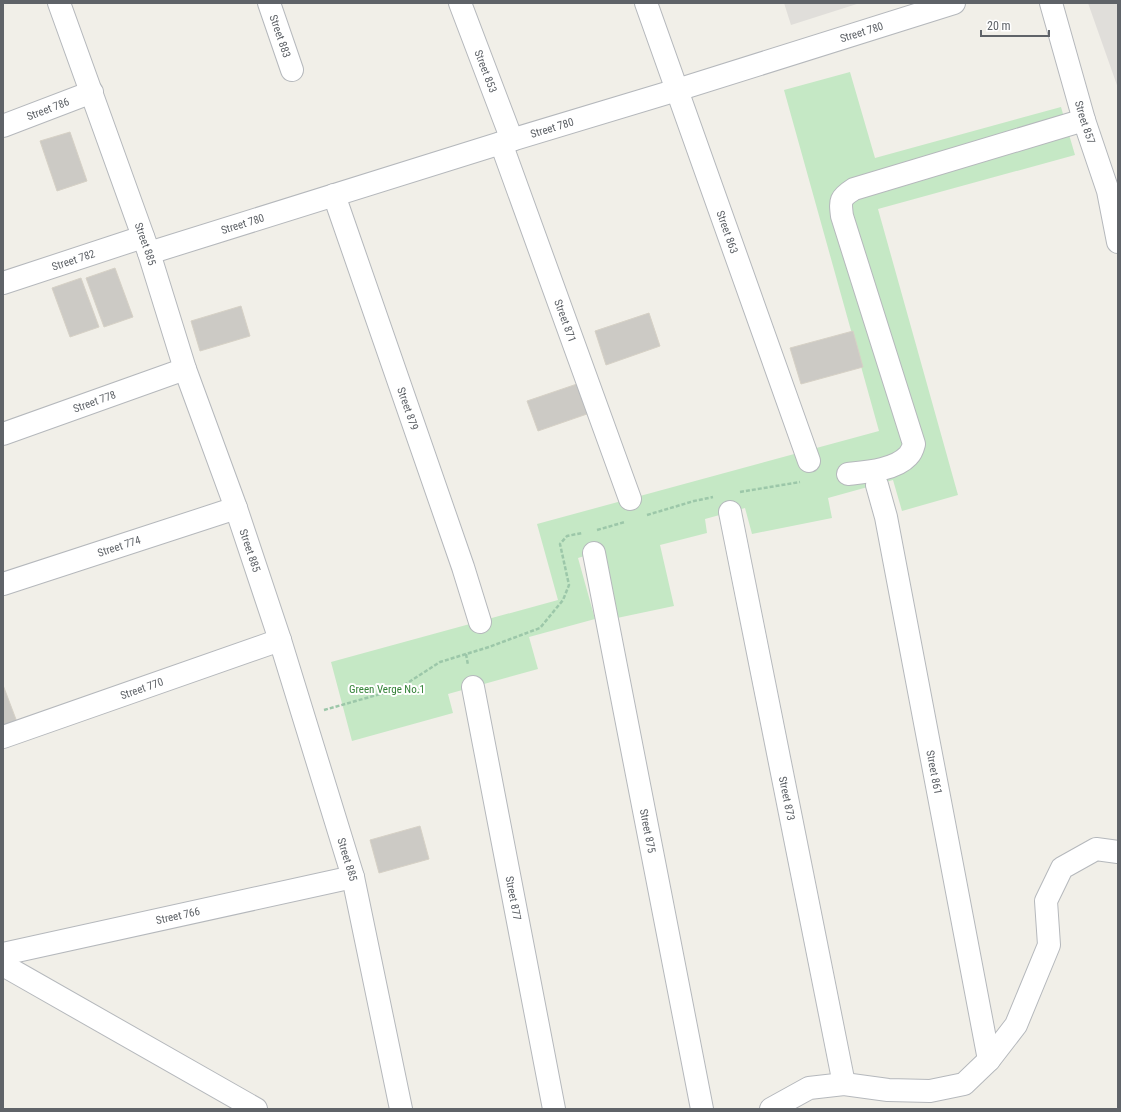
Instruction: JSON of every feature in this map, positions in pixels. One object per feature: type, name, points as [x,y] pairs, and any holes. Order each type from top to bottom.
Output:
[{"type":"street","name":"Street 885","points":[[59,3],[146,245],[185,369],[236,508],[280,640],[352,877],[401,1109]]},
{"type":"street","name":"Street 883","points":[[269,3],[292,70]]},
{"type":"street","name":"Street 853","points":[[460,3],[506,141]]},
{"type":"street","name":"Street 863","points":[[646,3],[808,471]]},
{"type":"street","name":"Street 780","points":[[146,245],[334,195],[954,3]]},
{"type":"street","name":"Street 857","points":[[1051,3],[1084,120],[1108,191],[1118,242]]},
{"type":"street","name":"Street 786","points":[[3,126],[92,92]]},
{"type":"street","points":[[848,474],[874,471],[897,464],[909,455],[914,444],[842,216],[840,203],[845,195],[854,188],[1084,120]]},
{"type":"street","name":"Street 871","points":[[506,141],[636,508]]},
{"type":"street","name":"Street 879","points":[[334,195],[463,566],[480,622]]},
{"type":"street","name":"Street 782","points":[[3,283],[146,245]]},
{"type":"street","name":"Street 778","points":[[3,434],[185,369]]},
{"type":"street","name":"Street 861","points":[[877,485],[886,517],[989,1060]]},
{"type":"street","name":"Street 873","points":[[733,502],[844,1084]]},
{"type":"street","name":"Street 774","points":[[3,584],[236,508]]},
{"type":"street","name":"Street 875","points":[[594,553],[702,1109]]},
{"type":"street","name":"Street 770","points":[[3,737],[280,640]]},
{"type":"street","name":"Street 877","points":[[473,687],[554,1109]]},
{"type":"street","points":[[771,1109],[809,1088],[844,1084],[888,1090],[930,1091],[964,1084],[989,1060],[1016,1025],[1049,945],[1046,901],[1062,868],[1096,849],[1118,852]]},
{"type":"street","name":"Street 766","points":[[3,954],[352,877]]},
{"type":"street","points":[[3,965],[256,1109]]},
{"type":"path","points":[[733,502],[808,471]]},
{"type":"path","points":[[636,508],[714,497]]},
{"type":"path","points":[[592,531],[628,521]]},
{"type":"path","points":[[303,715],[398,689],[440,662],[489,647],[540,628],[563,600],[569,585],[560,544],[567,536],[587,532]]},
{"type":"shaded area","points":[[784,3],[860,3],[791,25]]},
{"type":"shaded area","points":[[1088,3],[1118,3],[1118,88]]},
{"type":"green space","name":"Green Verge No.1","points":[[850,72],[875,158],[1061,107],[1075,155],[878,209],[958,495],[902,511],[893,480],[828,498],[832,518],[752,534],[745,508],[705,519],[707,533],[660,545],[674,606],[617,618],[594,553],[578,558],[595,619],[529,637],[538,669],[448,694],[453,713],[352,741],[331,662],[558,600],[537,524],[879,431],[784,90]]},
{"type":"building","points":[[70,132],[87,181],[57,191],[40,141]]},
{"type":"building","points":[[115,268],[133,317],[104,327],[86,278]]},
{"type":"building","points":[[81,278],[99,327],[70,337],[52,288]]},
{"type":"building","points":[[241,306],[250,336],[200,351],[191,321]]},
{"type":"building","points":[[649,313],[660,346],[606,365],[595,331]]},
{"type":"building","points":[[853,331],[863,367],[801,384],[790,348]]},
{"type":"building","points":[[577,384],[587,414],[538,431],[527,401]]},
{"type":"building","points":[[3,685],[17,722],[3,726]]},
{"type":"building","points":[[420,826],[429,859],[379,873],[370,840]]}]
